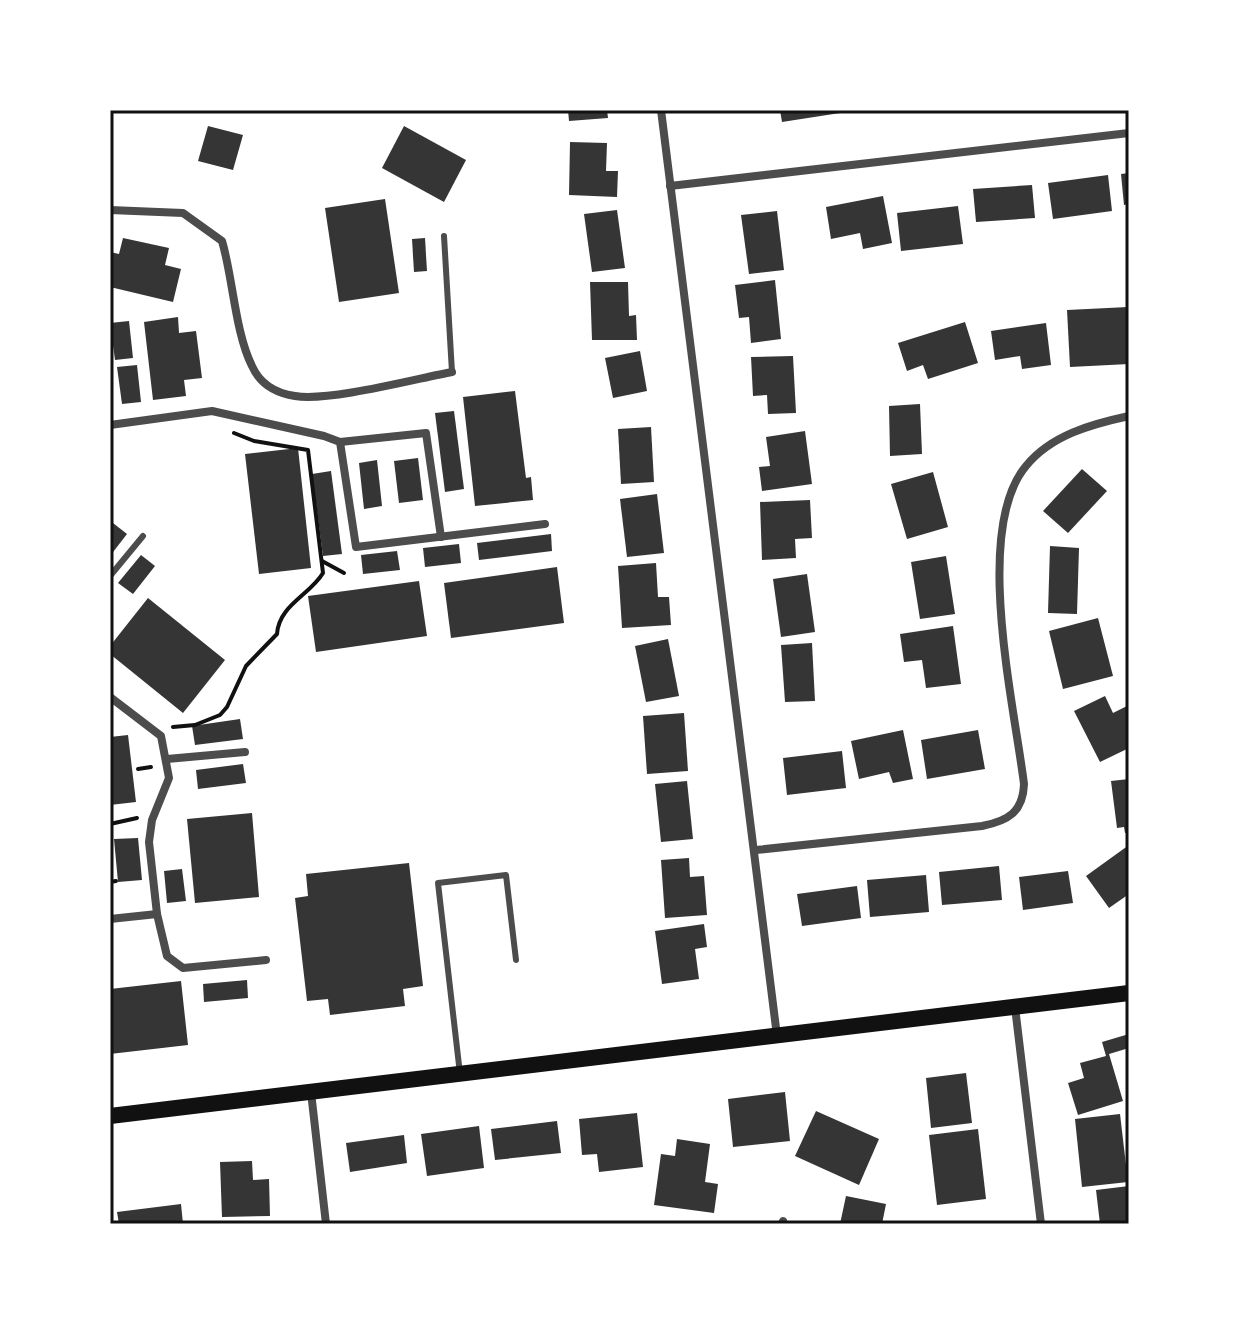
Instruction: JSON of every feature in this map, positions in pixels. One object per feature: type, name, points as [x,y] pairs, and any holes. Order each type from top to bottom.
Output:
[{"type":"main road","points":[[110,1116],[1129,993]]},
{"type":"street","points":[[661,110],[777,1036]]},
{"type":"street","points":[[670,186],[1129,133]]},
{"type":"street","points":[[110,210],[183,213],[222,241],[232,297],[251,366],[268,388],[297,397],[346,392],[452,372]]},
{"type":"street","points":[[110,418],[110,425],[212,411],[340,442],[426,433],[441,537]]},
{"type":"street","points":[[756,850],[982,826],[1006,819],[1021,806],[1024,784],[997,552],[1008,500],[1024,467],[1038,453],[1077,430],[1129,416]]},
{"type":"street","points":[[340,442],[356,547],[545,524]]},
{"type":"street","points":[[110,697],[161,736],[167,759],[169,778],[152,820],[149,842],[157,914],[167,956],[183,968],[266,960]]},
{"type":"street","points":[[167,759],[245,752]]},
{"type":"street","points":[[110,919],[157,914]]},
{"type":"street","points":[[1015,1007],[1041,1224]]},
{"type":"street","points":[[311,1092],[326,1224]]},
{"type":"lane","points":[[444,236],[452,372]]},
{"type":"lane","points":[[110,576],[143,536]]},
{"type":"lane","points":[[460,1074],[438,883],[506,875],[516,960]]},
{"type":"path","points":[[173,727],[210,721],[227,707],[246,666],[270,644],[277,634],[278,623],[299,595],[317,584],[323,573],[308,450],[254,441],[232,432],[227,426]]},
{"type":"path","points":[[322,561],[344,573]]},
{"type":"path","points":[[138,769],[151,767]]},
{"type":"path","points":[[110,824],[137,818]]},
{"type":"building","points":[[568,110],[607,110],[608,118],[569,121]]},
{"type":"building","points":[[780,110],[840,110],[840,113],[782,122]]},
{"type":"building","points":[[208,126],[243,135],[233,170],[198,161]]},
{"type":"building","points":[[404,126],[466,160],[444,202],[382,168]]},
{"type":"building","points":[[570,142],[607,143],[606,171],[618,171],[617,197],[569,195]]},
{"type":"building","points":[[1129,173],[1129,204],[1124,205],[1121,174]]},
{"type":"building","points":[[1108,175],[1112,211],[1053,219],[1048,183]]},
{"type":"building","points":[[1032,185],[1035,218],[976,222],[973,189]]},
{"type":"building","points":[[883,196],[892,243],[863,249],[860,233],[831,239],[826,207]]},
{"type":"building","points":[[385,199],[399,293],[339,302],[325,208]]},
{"type":"building","points":[[958,206],[963,244],[901,251],[897,213]]},
{"type":"building","points":[[617,210],[625,268],[592,272],[584,214]]},
{"type":"building","points":[[777,211],[784,270],[749,274],[741,215]]},
{"type":"building","points":[[123,238],[169,248],[165,265],[181,269],[173,302],[110,287],[110,252],[119,254]]},
{"type":"building","points":[[425,238],[427,271],[414,272],[412,239]]},
{"type":"building","points":[[775,280],[781,339],[751,343],[749,317],[739,318],[735,285]]},
{"type":"building","points":[[590,282],[628,282],[629,316],[636,315],[637,340],[592,340]]},
{"type":"building","points":[[1128,307],[1129,364],[1070,367],[1067,310]]},
{"type":"building","points":[[178,317],[179,333],[196,331],[202,378],[184,380],[186,396],[153,400],[144,322]]},
{"type":"building","points":[[129,321],[133,358],[115,360],[110,323]]},
{"type":"building","points":[[965,322],[978,363],[928,379],[923,365],[907,371],[898,343]]},
{"type":"building","points":[[1046,323],[1051,365],[1022,369],[1020,356],[995,360],[991,331]]},
{"type":"building","points":[[640,351],[647,391],[613,398],[605,358]]},
{"type":"building","points":[[793,356],[796,413],[768,414],[767,395],[753,396],[751,357]]},
{"type":"building","points":[[137,365],[141,402],[122,404],[117,367]]},
{"type":"building","points":[[515,391],[526,478],[531,477],[533,500],[475,506],[463,397]]},
{"type":"building","points":[[920,404],[922,454],[890,456],[889,406]]},
{"type":"building","points":[[454,411],[464,489],[445,492],[435,413]]},
{"type":"building","points":[[651,427],[654,482],[621,484],[618,429]]},
{"type":"building","points":[[805,431],[812,484],[762,491],[759,467],[770,466],[766,437]]},
{"type":"building","points":[[298,448],[311,568],[259,574],[245,454]]},
{"type":"building","points":[[418,458],[423,500],[399,503],[394,461]]},
{"type":"building","points":[[377,460],[382,506],[364,509],[359,463]]},
{"type":"building","points":[[1082,469],[1107,491],[1068,533],[1043,511]]},
{"type":"building","points":[[331,471],[342,554],[323,556],[312,474]]},
{"type":"building","points":[[933,472],[948,527],[907,539],[891,484]]},
{"type":"building","points":[[657,494],[664,553],[627,557],[620,499]]},
{"type":"building","points":[[810,500],[812,538],[795,539],[796,558],[762,560],[760,502]]},
{"type":"building","points":[[113,523],[127,534],[110,556],[110,526]]},
{"type":"building","points":[[551,534],[552,551],[479,560],[477,543]]},
{"type":"building","points":[[459,544],[461,563],[425,567],[423,548]]},
{"type":"building","points":[[1050,546],[1079,548],[1077,614],[1048,613]]},
{"type":"building","points":[[397,551],[400,570],[363,574],[361,555]]},
{"type":"building","points":[[141,555],[155,566],[133,594],[118,583]]},
{"type":"building","points":[[946,556],[955,614],[920,619],[911,562]]},
{"type":"building","points":[[656,563],[658,597],[669,597],[671,625],[622,628],[618,566]]},
{"type":"building","points":[[557,567],[564,623],[451,638],[444,583]]},
{"type":"building","points":[[807,574],[815,632],[781,637],[773,579]]},
{"type":"building","points":[[419,581],[427,636],[316,652],[308,596]]},
{"type":"building","points":[[148,598],[225,660],[183,713],[110,654],[110,646]]},
{"type":"building","points":[[1098,618],[1113,676],[1063,689],[1049,631]]},
{"type":"building","points":[[953,626],[961,684],[926,688],[922,660],[904,662],[900,634]]},
{"type":"building","points":[[668,639],[679,696],[646,702],[635,646]]},
{"type":"building","points":[[812,643],[815,701],[785,702],[781,645]]},
{"type":"building","points":[[1105,696],[1113,713],[1129,705],[1129,748],[1100,762],[1074,711]]},
{"type":"building","points":[[684,713],[688,771],[647,774],[643,716]]},
{"type":"building","points":[[240,719],[243,739],[195,745],[192,726]]},
{"type":"building","points":[[903,730],[913,779],[893,783],[889,772],[859,779],[851,741]]},
{"type":"building","points":[[978,730],[985,769],[927,779],[921,740]]},
{"type":"building","points":[[128,735],[136,802],[110,805],[110,737]]},
{"type":"building","points":[[842,751],[846,788],[787,795],[783,758]]},
{"type":"building","points":[[243,764],[246,783],[198,789],[196,770]]},
{"type":"building","points":[[1129,779],[1129,832],[1125,833],[1124,827],[1117,828],[1111,781]]},
{"type":"building","points":[[687,781],[693,839],[661,842],[655,784]]},
{"type":"building","points":[[252,813],[259,897],[195,903],[187,819]]},
{"type":"building","points":[[138,838],[142,880],[118,882],[114,839]]},
{"type":"building","points":[[1129,845],[1129,894],[1109,908],[1086,876]]},
{"type":"building","points":[[689,858],[690,877],[704,876],[707,915],[665,918],[661,860]]},
{"type":"building","points":[[409,863],[423,986],[403,989],[405,1006],[330,1015],[328,999],[307,1001],[295,898],[308,896],[306,874]]},
{"type":"building","points":[[999,866],[1002,900],[942,905],[939,872]]},
{"type":"building","points":[[182,869],[186,901],[167,903],[164,871]]},
{"type":"building","points":[[1068,871],[1073,903],[1023,910],[1019,877]]},
{"type":"building","points":[[926,875],[929,912],[870,917],[867,880]]},
{"type":"building","points":[[857,886],[861,918],[802,926],[797,894]]},
{"type":"building","points":[[704,924],[707,947],[695,949],[699,979],[662,984],[655,931]]},
{"type":"building","points":[[247,980],[248,998],[204,1002],[203,984]]},
{"type":"building","points":[[181,981],[188,1045],[110,1054],[110,989]]},
{"type":"building","points":[[1129,1034],[1129,1048],[1109,1054],[1123,1101],[1078,1115],[1068,1083],[1084,1078],[1080,1063],[1106,1056],[1102,1042]]},
{"type":"building","points":[[966,1073],[972,1123],[931,1128],[926,1078]]},
{"type":"building","points":[[785,1092],[790,1141],[733,1147],[728,1099]]},
{"type":"building","points":[[816,1111],[879,1139],[859,1185],[795,1156]]},
{"type":"building","points":[[637,1113],[643,1167],[599,1172],[597,1154],[582,1155],[579,1119]]},
{"type":"building","points":[[1120,1114],[1128,1182],[1082,1187],[1075,1119]]},
{"type":"building","points":[[557,1121],[561,1153],[495,1160],[491,1129]]},
{"type":"building","points":[[479,1126],[484,1168],[427,1176],[421,1134]]},
{"type":"building","points":[[978,1129],[986,1199],[937,1205],[929,1135]]},
{"type":"building","points":[[404,1135],[407,1163],[350,1172],[346,1143]]},
{"type":"building","points":[[677,1139],[710,1144],[705,1182],[718,1184],[714,1213],[654,1205],[661,1154],[675,1156]]},
{"type":"building","points":[[252,1161],[253,1180],[269,1179],[270,1216],[222,1217],[220,1162]]},
{"type":"building","points":[[1129,1186],[1129,1224],[1100,1224],[1096,1190]]},
{"type":"building","points":[[846,1196],[886,1204],[882,1224],[840,1224]]},
{"type":"building","points":[[181,1204],[183,1224],[119,1224],[117,1212]]}]
